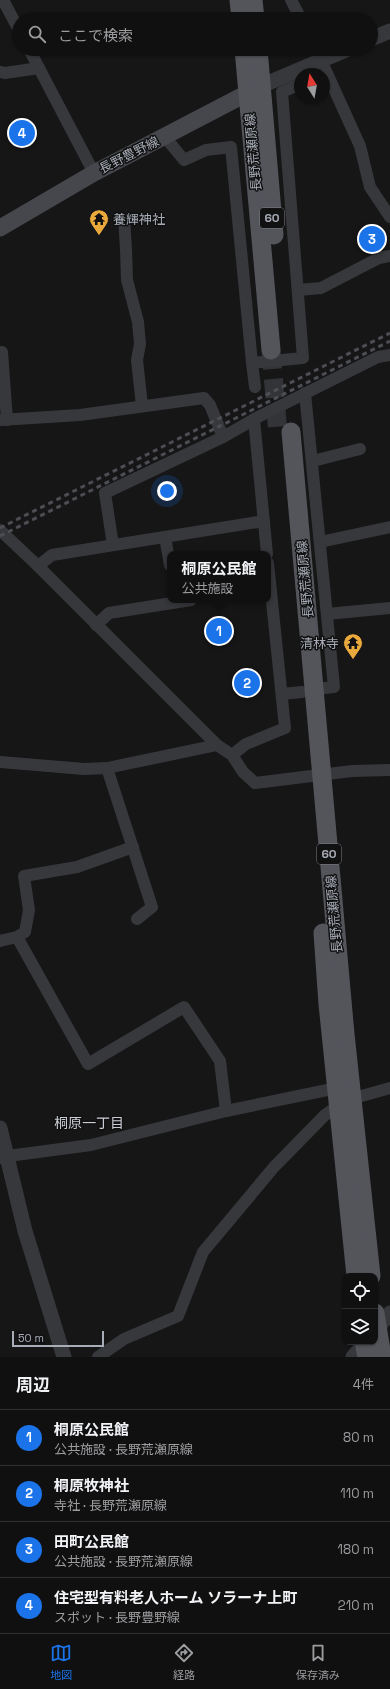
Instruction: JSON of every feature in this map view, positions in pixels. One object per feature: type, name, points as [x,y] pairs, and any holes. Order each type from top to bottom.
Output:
[{"type":"main road","points":[[239,0],[240,12]]},
{"type":"main road","points":[[253,0],[254,12]]},
{"type":"main road","name":"長野荒瀬原線","points":[[246,56],[254,89],[277,350]]},
{"type":"main road","name":"長野荒瀬原線","points":[[254,89],[257,56]]},
{"type":"main road","name":"長野豊野線","points":[[0,228],[94,173],[254,89]]},
{"type":"main road","name":"長野荒瀬原線","points":[[284,433],[316,776],[356,1273]]},
{"type":"main road","name":"長野荒瀬原線","points":[[342,1097],[371,1273]]},
{"type":"main road","points":[[373,1345],[382,1357]]},
{"type":"street","points":[[3,0],[12,17]]},
{"type":"street","points":[[291,0],[297,12]]},
{"type":"street","points":[[378,36],[390,31]]},
{"type":"street","points":[[33,56],[94,173]]},
{"type":"street","points":[[254,89],[322,64],[336,56]]},
{"type":"street","points":[[322,64],[360,146],[370,187],[385,200],[390,217]]},
{"type":"street","points":[[0,72],[5,73],[39,68]]},
{"type":"street","points":[[252,363],[304,358],[282,92],[294,87]]},
{"type":"street","points":[[165,137],[184,160],[206,150],[231,147],[254,387]]},
{"type":"street","points":[[124,219],[126,280],[138,322],[140,344],[137,360],[142,406]]},
{"type":"street","points":[[298,290],[321,288],[378,258],[390,256]]},
{"type":"street","points":[[2,352],[3,420],[80,415],[204,398],[210,405],[223,437]]},
{"type":"street","points":[[113,545],[105,493],[223,437],[254,419],[378,357],[390,355]]},
{"type":"street","points":[[282,694],[334,687],[313,461],[305,393]]},
{"type":"street","points":[[254,419],[267,551]]},
{"type":"street","points":[[313,461],[360,449]]},
{"type":"street","points":[[38,566],[52,555],[264,521]]},
{"type":"street","points":[[320,542],[390,527]]},
{"type":"street","points":[[0,530],[217,745],[232,755],[243,772],[255,783],[352,771],[390,770]]},
{"type":"street","points":[[165,537],[168,551]]},
{"type":"street","points":[[96,624],[109,613],[167,603]]},
{"type":"street","points":[[232,755],[246,744],[285,728],[271,603]]},
{"type":"street","points":[[327,614],[390,608]]},
{"type":"street","points":[[0,762],[77,769],[107,768],[217,745]]},
{"type":"street","points":[[107,768],[152,907],[137,919]]},
{"type":"street","points":[[0,941],[17,936],[24,932],[29,910],[24,876],[77,867],[133,847]]},
{"type":"street","points":[[17,936],[88,1064],[184,1007],[220,1061],[226,1111]]},
{"type":"street","points":[[4,1157],[91,1145],[226,1111],[342,1097],[390,1088]]},
{"type":"street","points":[[98,1357],[124,1339],[178,1316],[203,1252],[274,1168],[342,1097]]},
{"type":"street","points":[[0,1128],[4,1157],[25,1232],[64,1357]]},
{"type":"street","points":[[378,1327],[390,1312]]},
{"type":"tunnel","points":[[271,350],[278,434]]},
{"type":"railway","points":[[0,528],[390,333]]},
{"type":"railway","points":[[0,536],[390,341]]},
{"type":"place","name":"住宅型有料老人ホーム ソラーナ上町","points":[[22,133]]},
{"type":"place","name":"養輝神社","points":[[99,236]]},
{"type":"place","name":"田町公民館","points":[[372,239]]},
{"type":"place","name":"桐原公民館","points":[[219,631]]},
{"type":"place","name":"清林寺","points":[[353,660]]},
{"type":"place","name":"桐原牧神社","points":[[247,683]]},
{"type":"district","name":"桐原一丁目","points":[[89,1123]]}]
